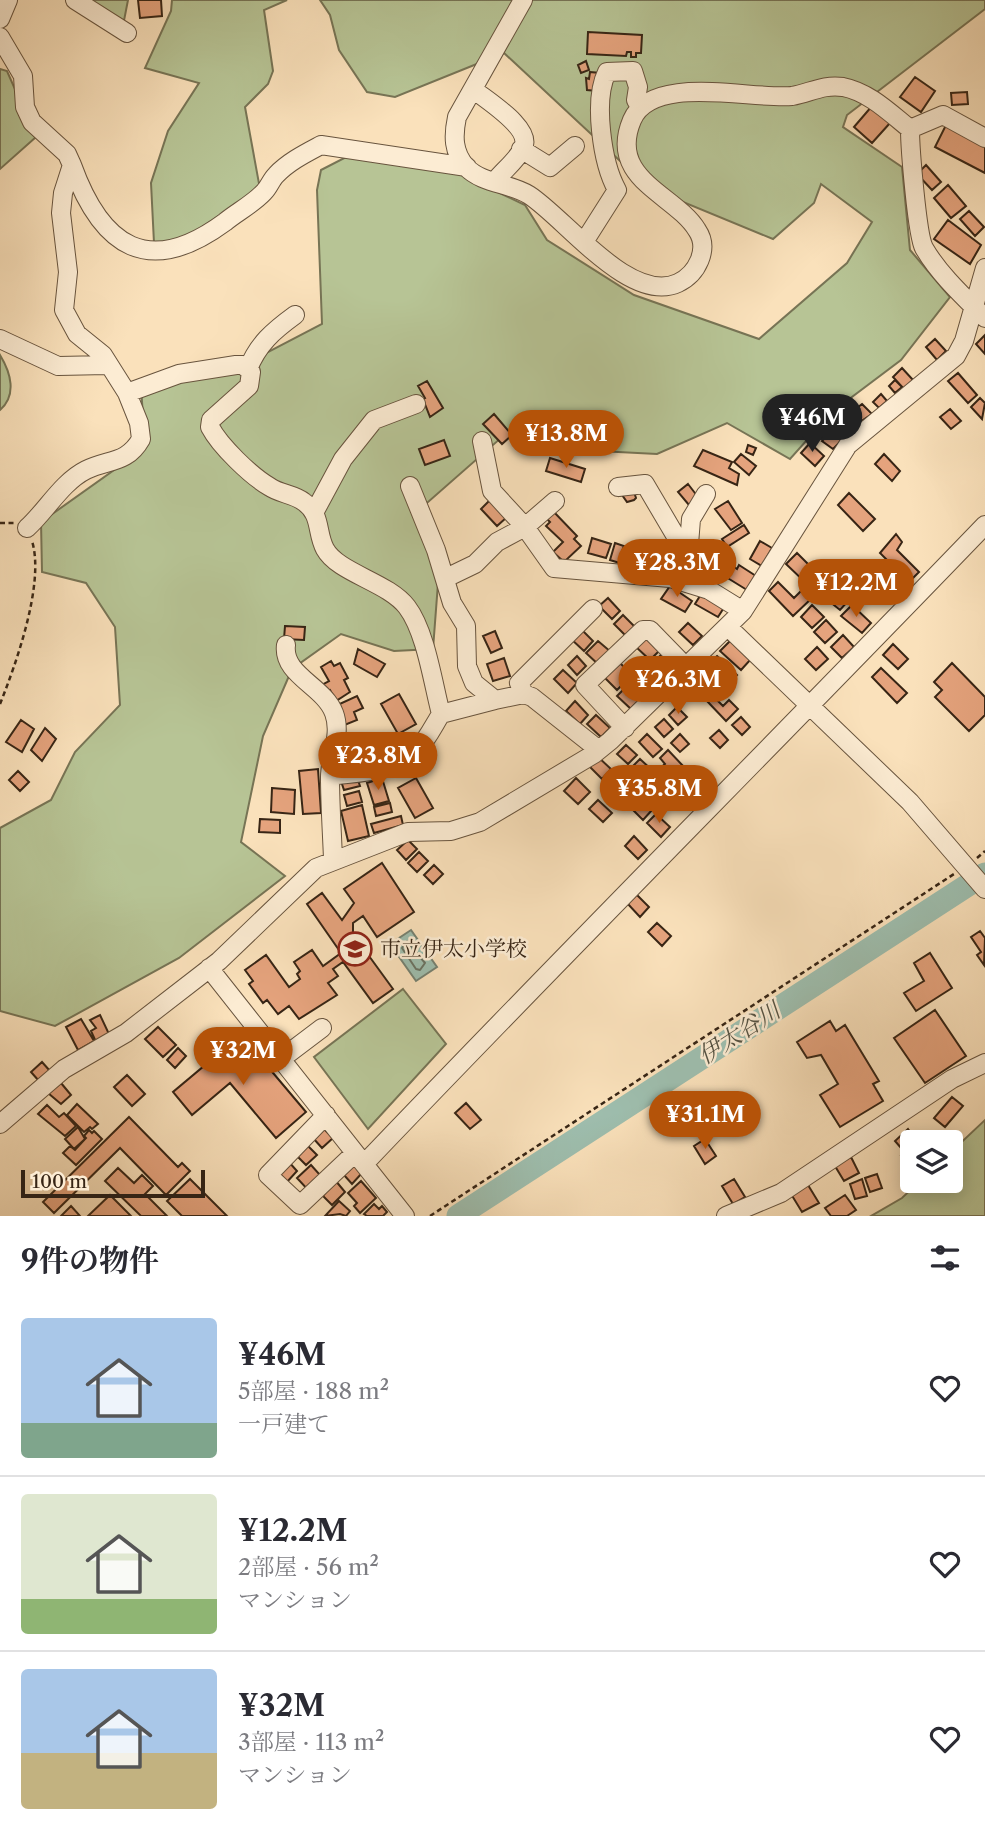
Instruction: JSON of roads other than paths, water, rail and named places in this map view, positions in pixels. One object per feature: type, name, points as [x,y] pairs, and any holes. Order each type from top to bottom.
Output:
[{"type":"street","points":[[0,19],[8,0]]},
{"type":"street","points":[[75,0],[127,33]]},
{"type":"street","points":[[467,167],[459,157],[454,134],[457,117],[523,0]]},
{"type":"street","points":[[0,37],[23,76],[25,107],[32,122],[67,154],[95,215],[118,240],[142,250],[166,251],[191,245],[263,193],[276,174],[321,145],[467,167],[530,195],[607,263],[644,284],[670,286],[690,275],[698,265],[702,242],[698,230],[649,188],[631,159],[629,132],[640,107],[663,96],[681,93],[793,96],[828,86],[863,93],[911,128]]},
{"type":"street","points":[[583,242],[617,190],[601,144],[603,127],[599,104],[607,72],[633,71],[638,87],[636,100],[640,107]]},
{"type":"street","points":[[473,89],[522,129],[525,139],[522,149],[495,181]]},
{"type":"street","points":[[911,128],[943,115],[985,138]]},
{"type":"street","points":[[911,128],[909,156],[922,245],[936,265],[979,313]]},
{"type":"street","points":[[522,149],[550,167],[575,146]]},
{"type":"street","points":[[27,528],[68,483],[85,470],[119,461],[135,449],[141,439],[139,423],[127,393],[103,355],[77,334],[64,310],[68,272],[61,214],[63,192],[72,165]]},
{"type":"street","points":[[0,1124],[64,1069],[126,1033],[209,968],[316,868],[333,859],[408,832],[451,831],[480,821],[599,750],[625,728],[743,611],[838,456],[956,356],[979,313],[985,268]]},
{"type":"street","points":[[248,369],[256,349],[272,332],[295,315]]},
{"type":"street","points":[[0,339],[58,366],[107,365]]},
{"type":"street","points":[[127,393],[179,374],[236,365],[243,365],[248,369],[252,378],[249,386],[211,420],[210,427],[217,441],[270,487],[301,500],[315,511],[325,548],[337,561],[378,583],[407,607],[420,635],[442,714]]},
{"type":"street","points":[[315,511],[343,459],[374,421],[416,404]]},
{"type":"street","points":[[482,441],[492,491],[524,527],[554,568],[670,578],[700,587],[743,611]]},
{"type":"street","points":[[618,487],[645,484],[688,557],[700,587]]},
{"type":"street","points":[[410,486],[446,578],[452,603],[466,626],[467,666],[474,683],[495,701]]},
{"type":"street","points":[[688,557],[691,519],[706,494]]},
{"type":"street","points":[[446,578],[475,564],[497,542],[524,527],[555,501]]},
{"type":"street","points":[[326,1115],[268,1175],[300,1205],[360,1158],[811,706],[985,525]]},
{"type":"street","points":[[593,609],[519,682],[524,694],[588,738],[599,750]]},
{"type":"street","points":[[728,627],[910,802],[985,888]]},
{"type":"street","points":[[625,728],[585,685],[643,630],[650,630],[687,668]]},
{"type":"street","points":[[286,645],[285,652],[292,669],[314,685],[334,714],[337,733],[330,776],[333,859]]},
{"type":"street","points":[[330,776],[381,769],[401,763],[417,751],[442,714],[524,694]]},
{"type":"street","points":[[209,968],[404,1216]]},
{"type":"street","points":[[281,1059],[322,1028]]},
{"type":"street","points":[[726,1216],[781,1193],[952,1079],[985,1063]]},
{"type":"water","points":[[411,930],[437,967],[416,981],[390,944]]},
{"type":"waterway","name":"伊太谷川","points":[[458,1216],[985,874]]},
{"type":"place","name":"市立伊太小学校","points":[[355,949]]}]
